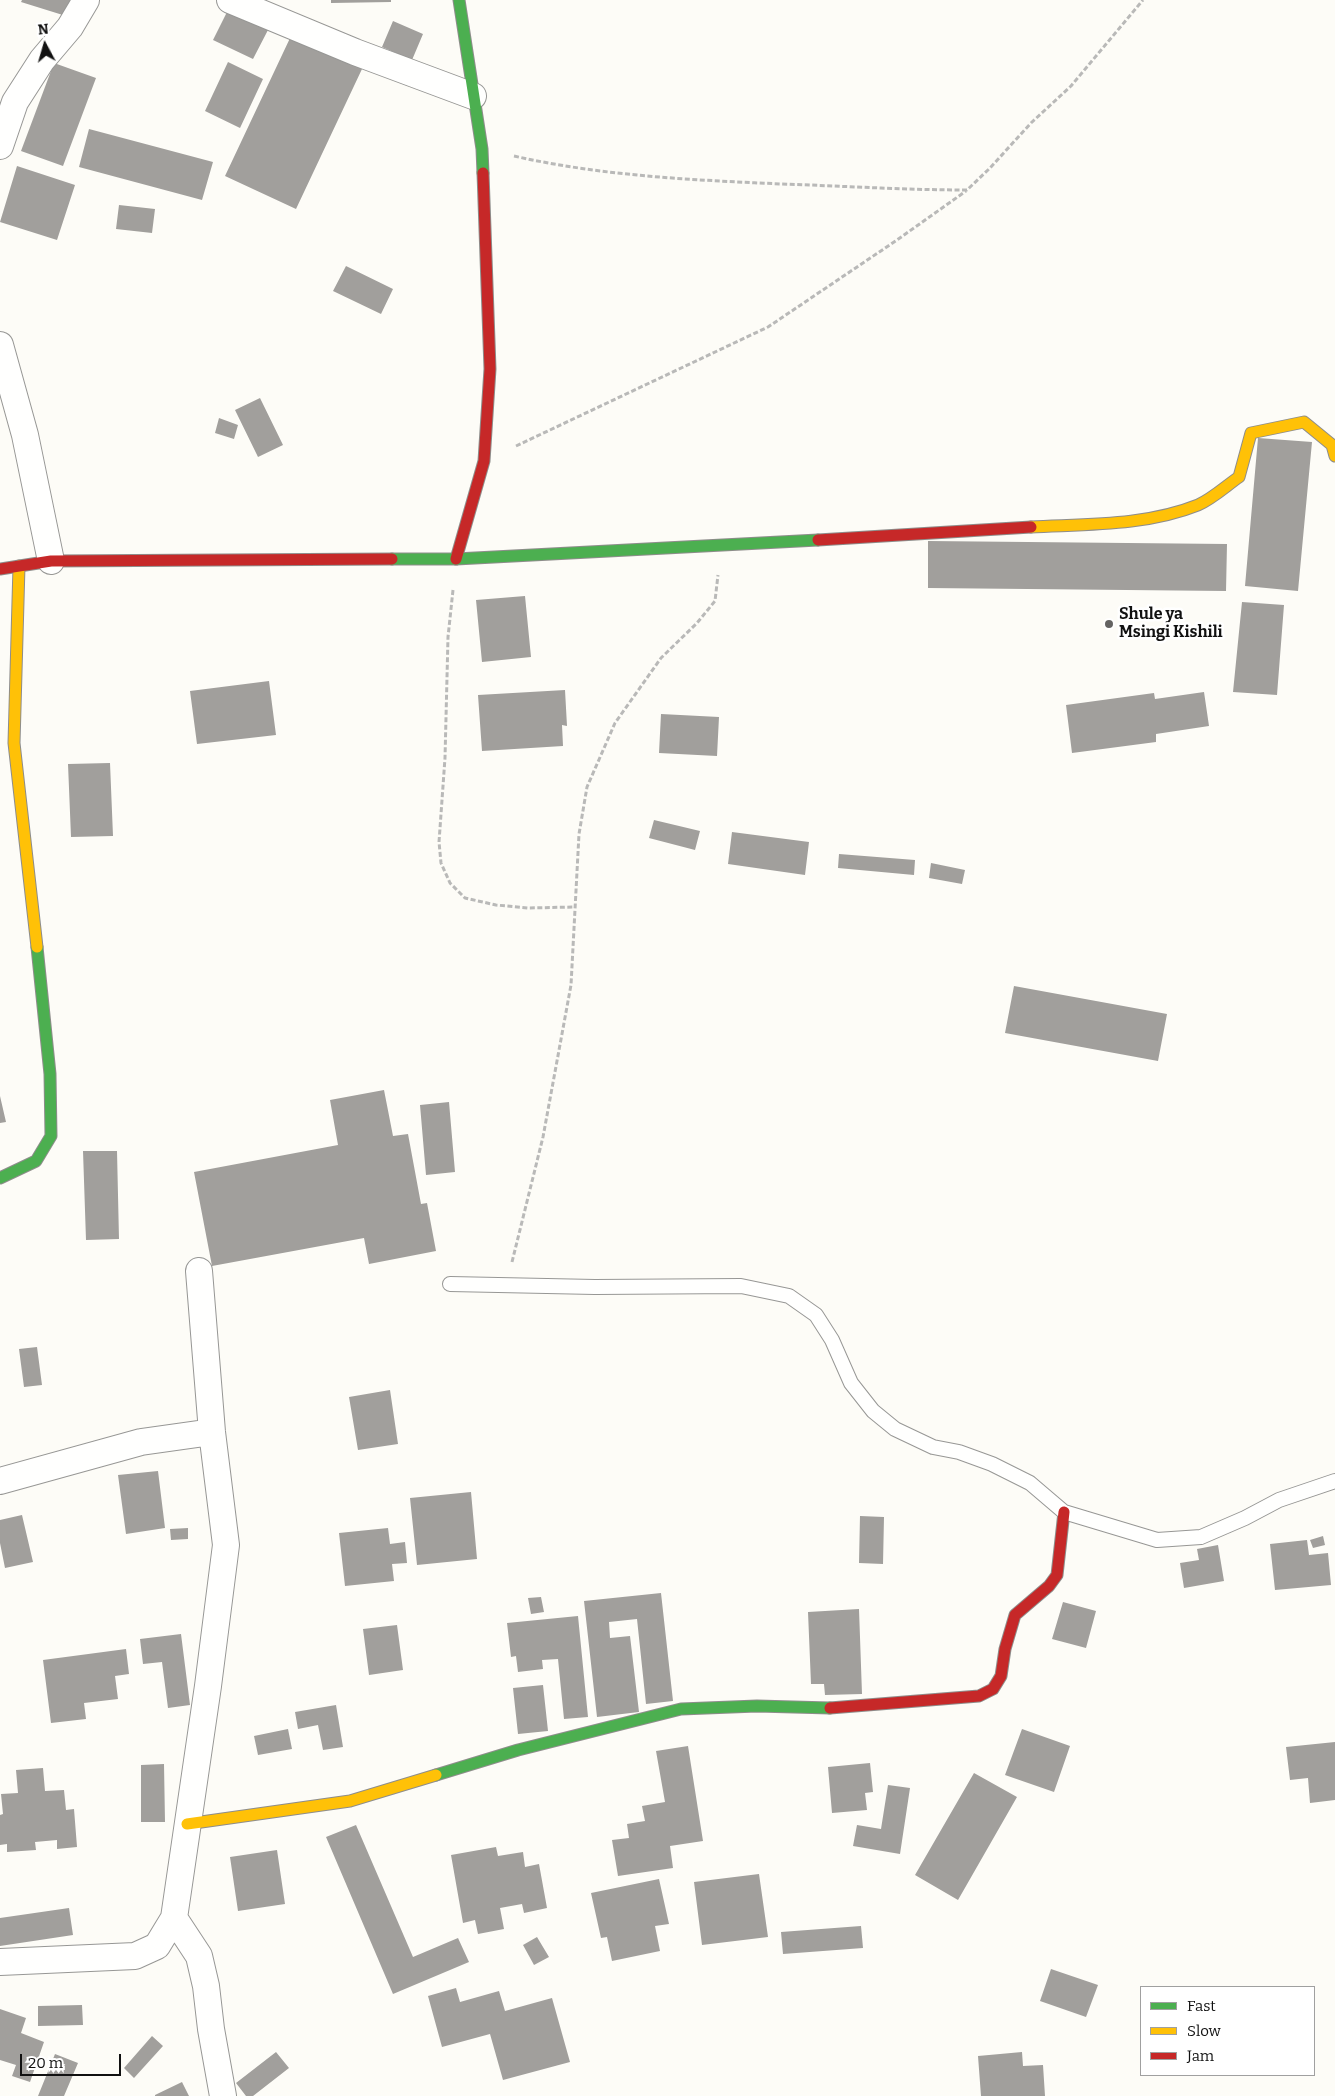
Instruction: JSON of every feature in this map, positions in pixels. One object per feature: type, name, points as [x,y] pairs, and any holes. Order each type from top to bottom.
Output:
[{"type":"street","points":[[0,146],[15,102],[42,60],[70,27],[86,0]]},
{"type":"street","points":[[230,0],[355,52],[473,96]]},
{"type":"street","points":[[456,559],[484,461],[490,369],[482,149],[459,0]]},
{"type":"street","points":[[0,345],[25,435],[52,562]]},
{"type":"street","points":[[0,569],[52,562],[456,559],[1125,521],[1170,515],[1200,504],[1239,477],[1251,433],[1304,422],[1332,445],[1335,456]]},
{"type":"street","points":[[0,1178],[36,1161],[51,1136],[50,1074],[40,987],[36,925],[14,743],[18,566]]},
{"type":"street","points":[[0,1962],[134,1956],[157,1946],[174,1918],[208,1686],[226,1545],[212,1432],[199,1271]]},
{"type":"street","points":[[0,1482],[141,1442],[212,1432]]},
{"type":"street","points":[[187,1824],[350,1800],[518,1750],[681,1709],[757,1706],[840,1708],[979,1696],[993,1689],[1000,1676],[1004,1649],[1015,1615],[1049,1586],[1057,1575],[1064,1512]]},
{"type":"street","points":[[174,1918],[199,1956],[206,1986],[211,2029],[223,2096]]},
{"type":"lane","points":[[450,1284],[506,1286],[741,1286],[789,1296],[816,1315],[832,1340],[851,1382],[873,1411],[895,1429],[933,1447],[960,1452],[992,1464],[1030,1483],[1064,1512],[1157,1540],[1201,1537],[1245,1518],[1279,1500],[1335,1481]]},
{"type":"path","points":[[484,461],[768,327],[897,240],[968,190],[1031,123],[1071,86],[1143,0]]},
{"type":"path","points":[[482,149],[558,166],[670,179],[907,190],[968,190]]},
{"type":"path","points":[[506,1286],[543,1137],[571,985],[579,834],[587,787],[615,723],[661,658],[697,623],[715,601],[720,545]]},
{"type":"path","points":[[456,559],[448,636],[445,758],[439,842],[441,863],[450,883],[464,898],[496,905],[528,908],[574,908]]},
{"type":"building","points":[[22,0],[71,0],[66,16],[21,2]]},
{"type":"building","points":[[331,0],[391,0],[391,2],[331,3]]},
{"type":"building","points":[[228,10],[268,30],[253,59],[213,40]]},
{"type":"building","points":[[393,21],[423,34],[412,60],[382,47]]},
{"type":"building","points":[[291,36],[362,69],[296,209],[225,176]]},
{"type":"building","points":[[228,62],[263,79],[240,128],[205,111]]},
{"type":"building","points":[[54,63],[96,78],[63,166],[21,151]]},
{"type":"building","points":[[89,129],[213,162],[202,200],[79,167]]},
{"type":"building","points":[[17,166],[75,185],[57,240],[0,222]]},
{"type":"building","points":[[119,205],[155,209],[152,233],[116,229]]},
{"type":"building","points":[[346,266],[393,289],[381,314],[333,291]]},
{"type":"building","points":[[260,398],[283,445],[258,457],[235,410]]},
{"type":"building","points":[[219,418],[238,425],[234,439],[215,433]]},
{"type":"building","points":[[1258,438],[1312,442],[1298,591],[1245,586]]},
{"type":"building","points":[[928,541],[1227,544],[1226,591],[928,588]]},
{"type":"building","points":[[525,596],[531,657],[482,662],[476,600]]},
{"type":"building","points":[[1242,602],[1284,605],[1277,695],[1233,692]]},
{"type":"building","points":[[269,681],[276,735],[197,744],[190,691]]},
{"type":"building","points":[[565,690],[567,726],[562,725],[563,746],[482,751],[478,695]]},
{"type":"building","points":[[1204,692],[1209,726],[1156,734],[1156,742],[1072,753],[1066,705],[1154,693],[1155,699]]},
{"type":"building","points":[[661,714],[719,717],[717,756],[659,753]]},
{"type":"building","points":[[110,763],[113,836],[71,837],[68,764]]},
{"type":"building","points":[[654,820],[700,831],[695,850],[649,838]]},
{"type":"building","points":[[732,832],[809,842],[805,875],[728,864]]},
{"type":"building","points":[[839,854],[915,860],[914,875],[838,868]]},
{"type":"building","points":[[931,863],[965,870],[962,884],[929,878]]},
{"type":"building","points":[[1014,986],[1167,1014],[1158,1061],[1005,1033]]},
{"type":"building","points":[[384,1090],[393,1136],[408,1134],[421,1204],[427,1203],[436,1251],[369,1264],[364,1238],[212,1266],[194,1172],[338,1145],[330,1100]]},
{"type":"building","points":[[0,1096],[6,1122],[0,1123]]},
{"type":"building","points":[[449,1102],[455,1172],[426,1175],[420,1105]]},
{"type":"building","points":[[83,1151],[117,1151],[119,1239],[86,1240]]},
{"type":"building","points":[[37,1347],[42,1385],[24,1387],[19,1349]]},
{"type":"building","points":[[390,1390],[398,1444],[358,1450],[349,1397]]},
{"type":"building","points":[[158,1471],[165,1528],[126,1534],[118,1475]]},
{"type":"building","points":[[471,1492],[477,1559],[417,1565],[410,1498]]},
{"type":"building","points":[[22,1515],[33,1562],[5,1568],[0,1543],[0,1520]]},
{"type":"building","points":[[860,1516],[884,1517],[883,1564],[859,1563]]},
{"type":"building","points":[[188,1528],[188,1539],[171,1540],[170,1529]]},
{"type":"building","points":[[388,1528],[390,1544],[405,1542],[407,1563],[392,1564],[394,1581],[345,1586],[339,1533]]},
{"type":"building","points":[[1323,1536],[1325,1545],[1313,1548],[1310,1540]]},
{"type":"building","points":[[1307,1540],[1309,1555],[1328,1553],[1331,1585],[1275,1590],[1270,1544]]},
{"type":"building","points":[[1218,1545],[1224,1581],[1184,1588],[1180,1563],[1199,1560],[1197,1549]]},
{"type":"building","points":[[661,1593],[673,1701],[646,1704],[637,1619],[609,1622],[610,1638],[630,1636],[639,1712],[597,1717],[584,1601]]},
{"type":"building","points":[[541,1597],[544,1612],[531,1614],[528,1598]]},
{"type":"building","points":[[1063,1602],[1096,1611],[1086,1648],[1052,1639]]},
{"type":"building","points":[[859,1609],[862,1694],[825,1695],[824,1684],[811,1684],[808,1612]]},
{"type":"building","points":[[578,1616],[588,1717],[564,1719],[558,1659],[542,1660],[543,1669],[518,1672],[516,1656],[511,1657],[507,1623]]},
{"type":"building","points":[[397,1625],[403,1670],[369,1675],[363,1629]]},
{"type":"building","points":[[181,1634],[190,1705],[168,1708],[162,1662],[143,1664],[140,1639]]},
{"type":"building","points":[[126,1649],[129,1674],[115,1676],[118,1699],[84,1703],[86,1719],[51,1723],[43,1660]]},
{"type":"building","points":[[543,1685],[548,1731],[518,1734],[513,1688]]},
{"type":"building","points":[[336,1705],[343,1747],[323,1750],[318,1725],[298,1729],[295,1712]]},
{"type":"building","points":[[288,1729],[292,1749],[258,1755],[254,1736]]},
{"type":"building","points":[[1022,1729],[1070,1746],[1054,1792],[1005,1775]]},
{"type":"building","points":[[1335,1742],[1335,1800],[1310,1803],[1308,1778],[1290,1780],[1286,1747]]},
{"type":"building","points":[[688,1746],[703,1841],[670,1846],[673,1868],[618,1876],[612,1840],[629,1838],[627,1824],[645,1821],[642,1806],[665,1802],[656,1751]]},
{"type":"building","points":[[870,1763],[873,1792],[865,1793],[867,1810],[832,1813],[828,1767]]},
{"type":"building","points":[[164,1764],[165,1822],[141,1822],[141,1765]]},
{"type":"building","points":[[43,1768],[45,1791],[64,1790],[66,1810],[74,1809],[77,1847],[57,1849],[57,1840],[35,1842],[36,1850],[7,1852],[7,1844],[0,1845],[0,1815],[3,1814],[1,1794],[18,1793],[16,1770]]},
{"type":"building","points":[[974,1773],[1017,1797],[958,1900],[915,1875]]},
{"type":"building","points":[[888,1785],[910,1788],[900,1854],[853,1846],[857,1825],[881,1829]]},
{"type":"building","points":[[356,1825],[413,1957],[458,1938],[469,1962],[393,1994],[326,1837]]},
{"type":"building","points":[[496,1847],[498,1856],[523,1852],[525,1867],[539,1864],[547,1908],[524,1913],[522,1904],[500,1908],[504,1929],[478,1934],[475,1920],[463,1923],[451,1855]]},
{"type":"building","points":[[277,1850],[285,1904],[238,1911],[230,1857]]},
{"type":"building","points":[[759,1874],[768,1937],[702,1945],[694,1882]]},
{"type":"building","points":[[659,1879],[669,1924],[655,1926],[660,1951],[612,1961],[607,1937],[601,1938],[591,1893]]},
{"type":"building","points":[[69,1908],[73,1935],[0,1946],[0,1918]]},
{"type":"building","points":[[861,1926],[863,1948],[783,1954],[781,1932]]},
{"type":"building","points":[[537,1937],[549,1957],[534,1965],[523,1945]]},
{"type":"building","points":[[1051,1969],[1098,1985],[1086,2017],[1040,2001]]},
{"type":"building","points":[[456,1988],[460,2002],[499,1991],[505,2011],[552,1998],[570,2062],[503,2080],[490,2034],[442,2047],[428,1996]]},
{"type":"building","points":[[82,2005],[83,2025],[38,2026],[38,2006]]},
{"type":"building","points":[[0,2009],[26,2018],[21,2033],[44,2042],[30,2082],[12,2076],[16,2065],[0,2060]]},
{"type":"building","points":[[152,2036],[163,2046],[134,2078],[124,2068]]},
{"type":"building","points":[[276,2052],[289,2068],[253,2096],[246,2096],[236,2083]]},
{"type":"building","points":[[1022,2052],[1023,2066],[1043,2065],[1045,2096],[981,2096],[978,2056]]},
{"type":"building","points":[[55,2054],[78,2063],[64,2096],[38,2096]]},
{"type":"building","points":[[182,2082],[189,2096],[155,2096],[155,2095]]},
{"type":"traffic: fast","points":[[459,0],[482,149],[483,173]]},
{"type":"traffic: fast","points":[[392,559],[456,559],[818,540]]},
{"type":"traffic: fast","points":[[0,1178],[36,1161],[51,1136],[50,1074],[37,947]]},
{"type":"traffic: fast","points":[[436,1775],[518,1750],[681,1709],[757,1706],[830,1708]]},
{"type":"traffic: slow","points":[[1031,527],[1116,523],[1158,517],[1198,505],[1214,496],[1239,477],[1251,433],[1304,422],[1332,445],[1335,456]]},
{"type":"traffic: slow","points":[[19,566],[14,743],[37,947]]},
{"type":"traffic: slow","points":[[187,1824],[350,1801],[436,1775]]},
{"type":"traffic: jam","points":[[456,559],[484,461],[490,369],[483,173]]},
{"type":"traffic: jam","points":[[818,540],[1031,527]]},
{"type":"traffic: jam","points":[[0,569],[51,561],[392,559]]},
{"type":"traffic: jam","points":[[830,1708],[979,1696],[993,1689],[1001,1676],[1005,1649],[1015,1615],[1049,1586],[1057,1575],[1064,1512]]},
{"type":"place","name":"Shule ya Msingi Kishili","points":[[1109,624]]}]
